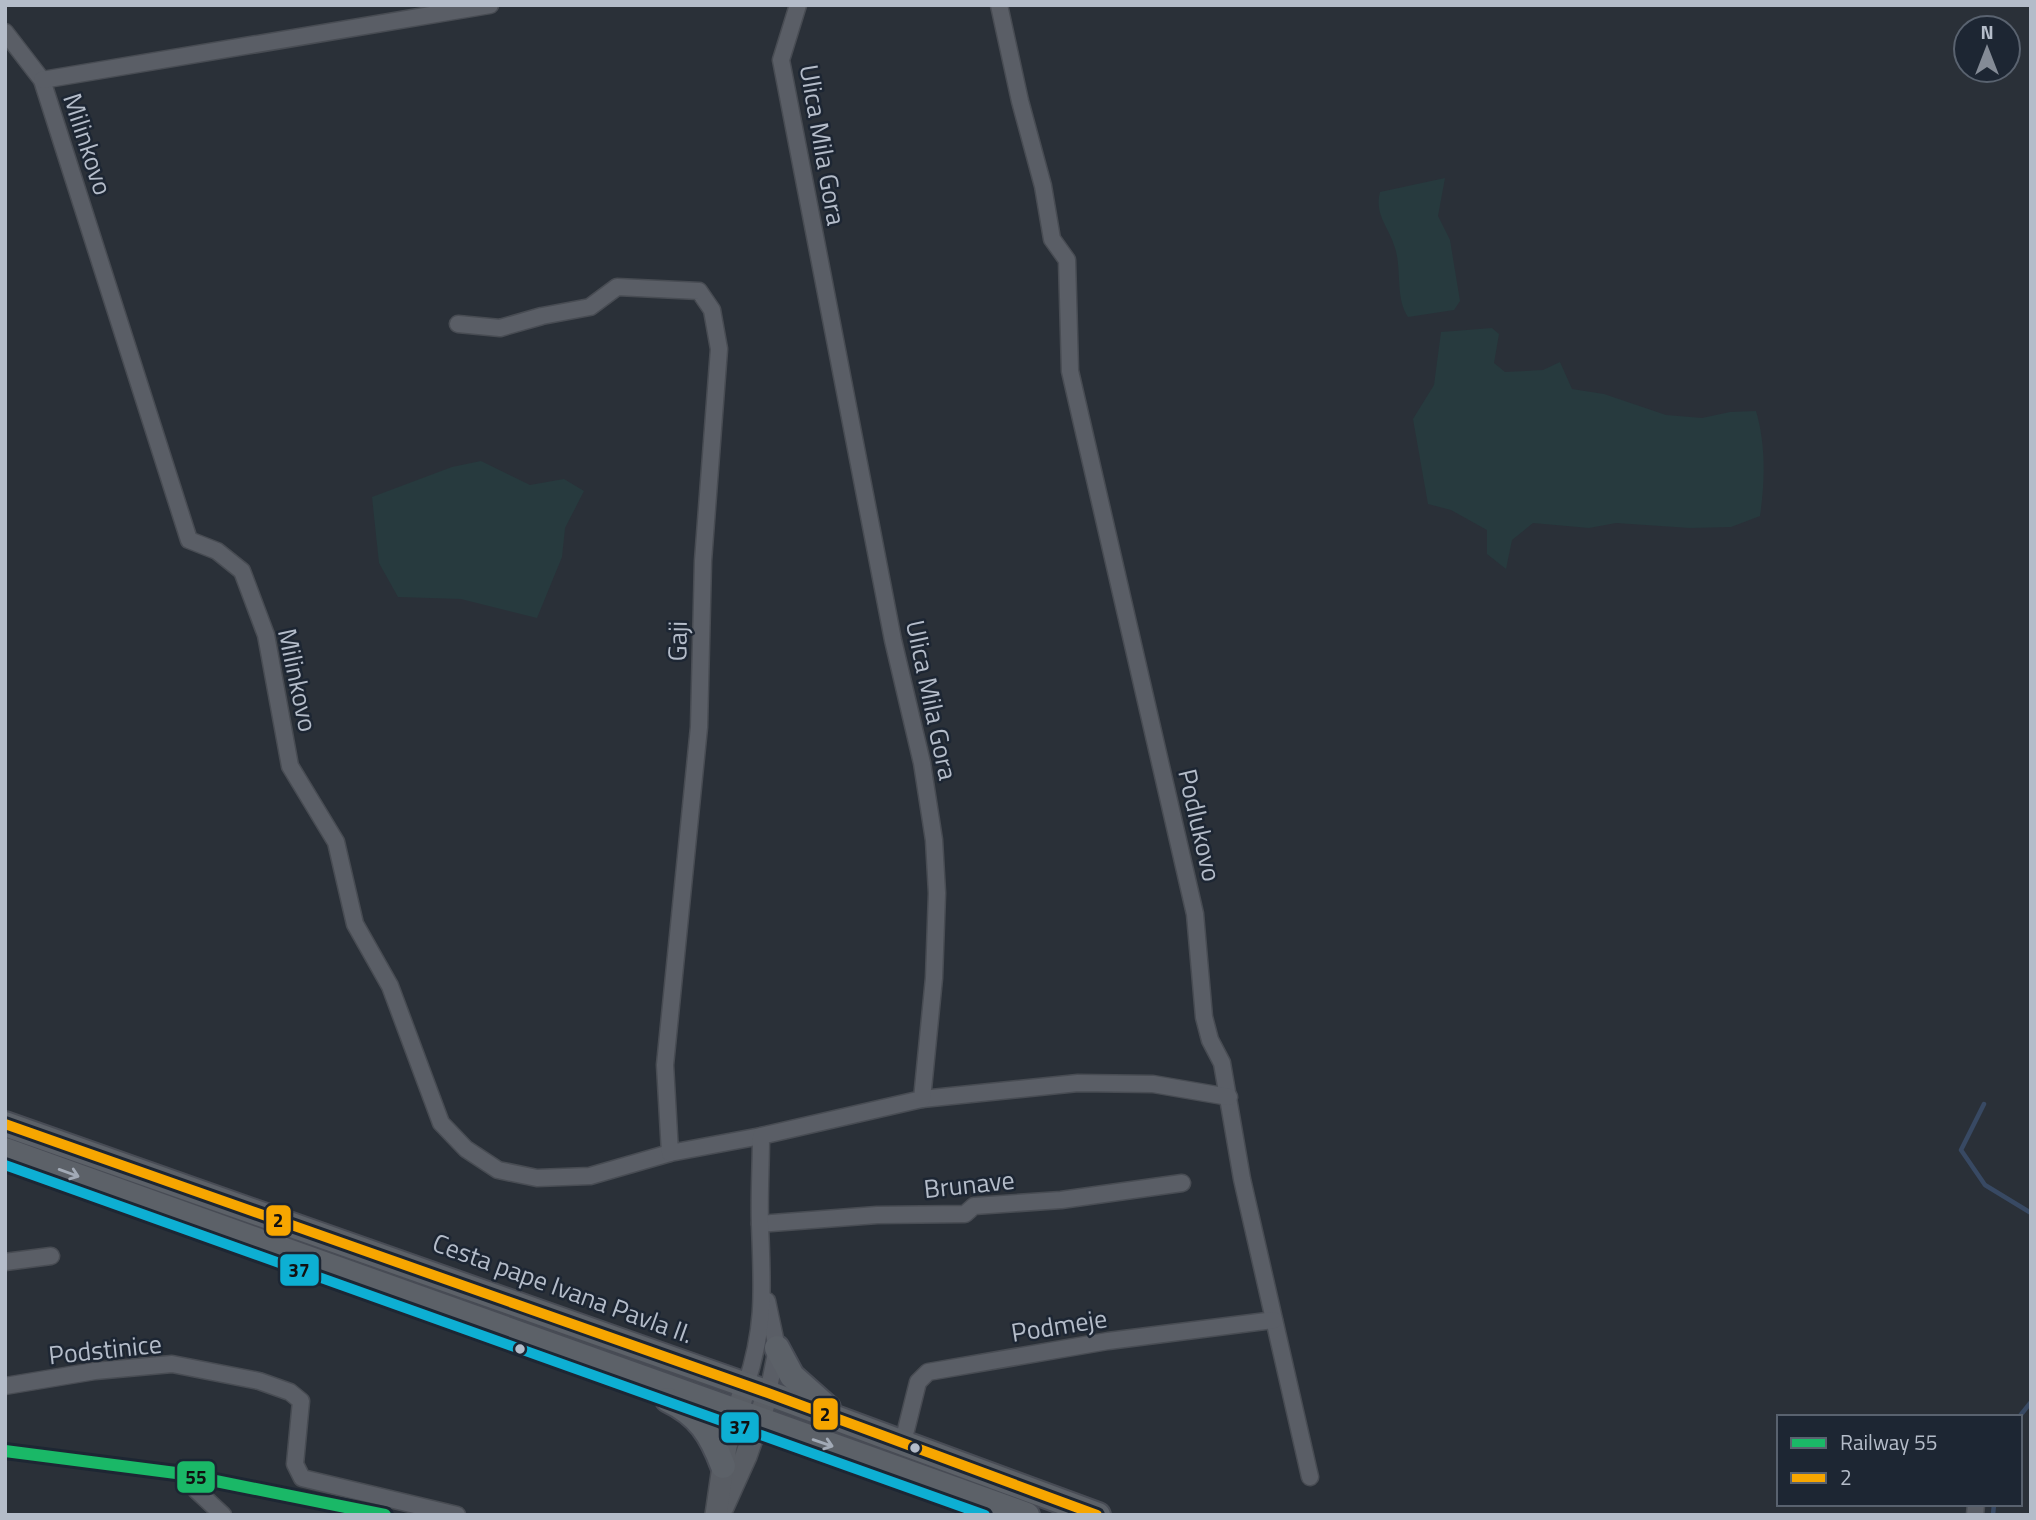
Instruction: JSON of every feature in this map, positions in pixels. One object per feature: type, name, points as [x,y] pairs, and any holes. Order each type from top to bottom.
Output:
[{"type":"main road","name":"Cesta pape Ivana Pavla II.","points":[[5,1124],[842,1419],[1098,1515]]},
{"type":"main road","points":[[5,1150],[1027,1515]]},
{"type":"main road","points":[[777,1348],[792,1376],[842,1419]]},
{"type":"main road","points":[[647,1381],[656,1392],[701,1422],[715,1443],[723,1466]]},
{"type":"street","points":[[42,80],[490,5]]},
{"type":"street","name":"Ulica Mila Gora","points":[[798,5],[781,60],[893,640],[922,763],[934,840],[937,893],[934,978],[922,1099]]},
{"type":"street","name":"Podlukovo","points":[[999,5],[1020,101],[1043,186],[1052,239],[1067,260],[1070,371],[1195,914],[1205,1017],[1210,1040],[1222,1063],[1242,1179],[1310,1477]]},
{"type":"street","name":"Milinkovo","points":[[5,32],[42,80],[189,540],[217,551],[242,571],[266,635],[290,766],[336,842],[355,924],[390,986],[441,1123],[466,1149],[498,1170],[537,1178],[590,1176],[670,1153]]},
{"type":"street","name":"Gaji","points":[[458,324],[500,328],[542,316],[590,307],[617,287],[699,290],[712,310],[719,349],[703,561],[699,727],[665,1065],[670,1153]]},
{"type":"street","points":[[670,1153],[761,1136],[922,1099],[1078,1083],[1153,1084],[1229,1097]]},
{"type":"street","points":[[757,1389],[764,1289],[760,1224],[761,1136]]},
{"type":"street","name":"Brunave","points":[[760,1224],[877,1215],[965,1213],[974,1206],[1061,1200],[1182,1183]]},
{"type":"street","points":[[5,1262],[51,1256]]},
{"type":"street","points":[[717,1515],[736,1481],[748,1416],[757,1389],[777,1348],[764,1289]]},
{"type":"street","name":"Podmeje","points":[[903,1442],[918,1382],[928,1372],[1108,1341],[1274,1320]]},
{"type":"street","name":"Podstinice","points":[[5,1386],[95,1371],[172,1364],[259,1381],[290,1392],[300,1401],[295,1464],[302,1478],[457,1515]]},
{"type":"street","points":[[717,1515],[723,1466],[748,1416]]},
{"type":"street","points":[[196,1490],[223,1515]]},
{"type":"green space","points":[[1445,178],[1438,216],[1450,240],[1460,301],[1454,310],[1408,317],[1401,301],[1395,248],[1379,208],[1380,192]]},
{"type":"green space","points":[[1492,328],[1499,334],[1494,363],[1505,372],[1543,370],[1560,362],[1572,389],[1604,394],[1666,415],[1702,418],[1730,412],[1756,411],[1764,463],[1760,516],[1731,527],[1690,528],[1616,523],[1589,528],[1533,523],[1512,540],[1506,569],[1487,554],[1487,530],[1451,510],[1428,504],[1413,419],[1434,385],[1441,332]]},
{"type":"green space","points":[[481,461],[530,485],[564,479],[584,491],[565,528],[562,557],[537,618],[461,599],[398,597],[379,563],[372,497],[452,467]]},
{"type":"waterway","points":[[1984,1104],[1961,1150],[1985,1185],[2031,1213]]},
{"type":"waterway","points":[[2021,1415],[2031,1402]]},
{"type":"waterway","points":[[1993,1515],[1994,1506]]},
{"type":"rail line","name":"55","points":[[5,1451],[176,1473],[385,1515]]},
{"type":"transit line","name":"2","points":[[5,1124],[768,1393],[1097,1515]]},
{"type":"transit line","name":"37","points":[[5,1165],[985,1515]]}]
